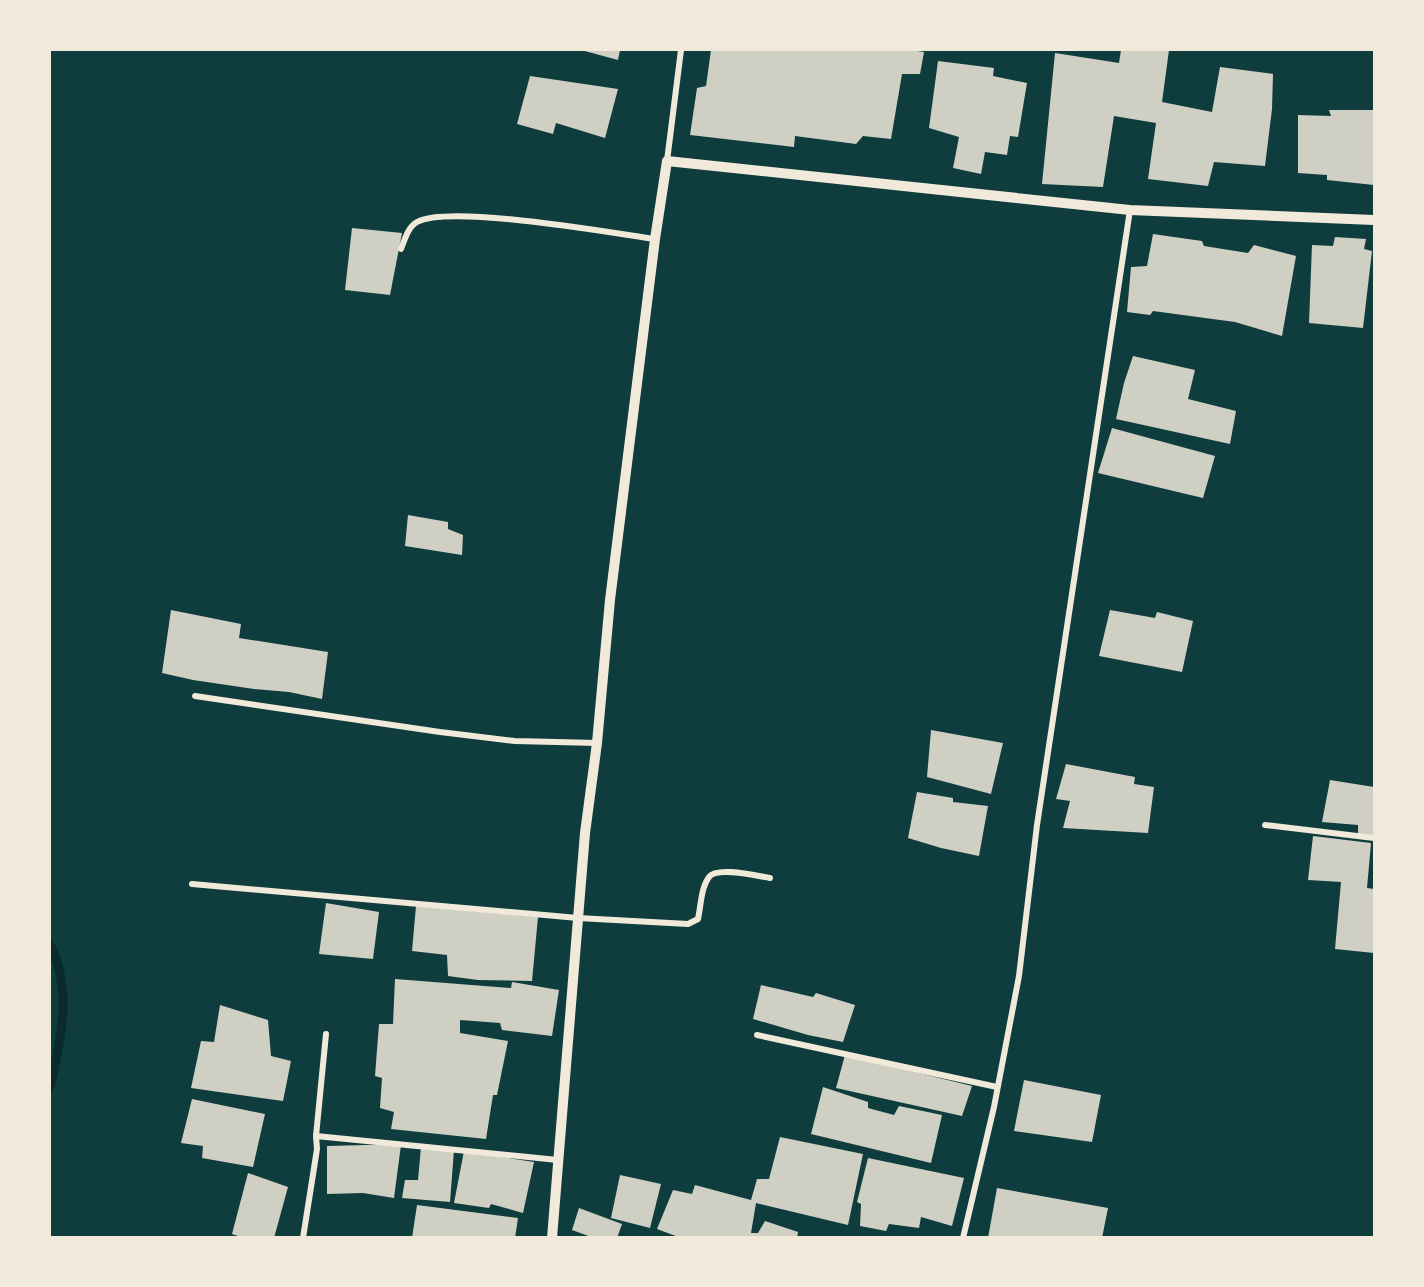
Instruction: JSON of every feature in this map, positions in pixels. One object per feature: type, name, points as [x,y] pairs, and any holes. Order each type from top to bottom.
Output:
[{"type":"street","points":[[552,1238],[585,833],[597,743],[611,588],[681,50]]},
{"type":"street","points":[[667,161],[1130,210],[1374,220]]},
{"type":"street","points":[[963,1238],[1019,976],[1036,825],[1130,210]]},
{"type":"street","points":[[401,249],[407,233],[416,222],[433,217],[470,216],[557,225],[655,239]]},
{"type":"street","points":[[195,696],[515,741],[597,743]]},
{"type":"street","points":[[1265,825],[1374,838]]},
{"type":"street","points":[[192,884],[578,918],[688,924],[698,919],[703,891],[710,875],[719,871],[770,878]]},
{"type":"street","points":[[303,1238],[317,1149],[316,1136],[326,1034]]},
{"type":"street","points":[[757,1035],[997,1087]]},
{"type":"street","points":[[316,1136],[558,1160]]},
{"type":"building","points":[[581,50],[620,50],[618,60]]},
{"type":"building","points":[[711,50],[910,50],[924,52],[920,74],[902,74],[891,139],[863,136],[856,144],[795,136],[794,147],[690,135],[697,88],[706,86]]},
{"type":"building","points":[[1121,50],[1169,50],[1162,102],[1212,112],[1220,67],[1273,74],[1272,109],[1265,166],[1214,162],[1208,186],[1148,179],[1156,123],[1114,116],[1103,187],[1042,184],[1055,53],[1119,63]]},
{"type":"building","points":[[938,61],[994,68],[993,76],[1027,83],[1018,137],[1010,136],[1007,155],[985,152],[981,174],[953,168],[959,137],[929,128]]},
{"type":"building","points":[[530,76],[618,89],[605,138],[556,123],[553,134],[517,124]]},
{"type":"building","points":[[1329,110],[1374,110],[1374,185],[1327,180],[1327,175],[1298,173],[1298,115],[1331,116]]},
{"type":"building","points":[[352,228],[402,233],[390,295],[345,290]]},
{"type":"building","points":[[1153,234],[1202,241],[1204,246],[1248,253],[1254,245],[1296,256],[1282,336],[1235,322],[1153,311],[1150,315],[1127,312],[1131,267],[1147,266]]},
{"type":"building","points":[[1335,237],[1366,239],[1364,249],[1372,251],[1363,328],[1309,323],[1312,245],[1333,246]]},
{"type":"building","points":[[1133,356],[1195,370],[1188,399],[1236,411],[1230,444],[1116,419]]},
{"type":"building","points":[[1112,428],[1215,456],[1203,498],[1098,473]]},
{"type":"building","points":[[408,515],[448,522],[448,529],[463,535],[462,555],[405,546]]},
{"type":"building","points":[[171,610],[241,624],[239,638],[328,652],[322,699],[289,692],[193,680],[162,673]]},
{"type":"building","points":[[1110,610],[1155,618],[1157,612],[1193,621],[1182,672],[1099,656]]},
{"type":"building","points":[[931,730],[1003,743],[991,794],[927,777]]},
{"type":"building","points":[[1066,764],[1135,777],[1134,784],[1154,787],[1148,833],[1063,828],[1070,801],[1056,799]]},
{"type":"building","points":[[1330,780],[1374,787],[1374,838],[1358,835],[1358,825],[1322,822]]},
{"type":"building","points":[[917,792],[953,798],[953,802],[988,806],[979,856],[908,838]]},
{"type":"building","points":[[1313,836],[1371,843],[1367,888],[1374,889],[1374,953],[1335,949],[1341,882],[1308,880]]},
{"type":"building","points":[[326,903],[379,912],[373,959],[319,954]]},
{"type":"building","points":[[416,906],[538,917],[532,981],[478,980],[448,976],[447,955],[412,951]]},
{"type":"building","points":[[395,979],[511,988],[512,982],[559,990],[552,1036],[502,1030],[500,1023],[460,1020],[460,1033],[508,1041],[497,1095],[493,1095],[486,1139],[391,1129],[394,1112],[380,1108],[382,1078],[375,1076],[379,1024],[393,1024]]},
{"type":"building","points":[[761,985],[813,997],[816,993],[855,1005],[843,1042],[808,1035],[753,1019]]},
{"type":"building","points":[[220,1005],[268,1020],[271,1056],[291,1061],[283,1101],[191,1088],[201,1041],[214,1042]]},
{"type":"building","points":[[845,1055],[972,1086],[962,1116],[836,1088]]},
{"type":"building","points":[[1024,1080],[1101,1095],[1092,1142],[1014,1131]]},
{"type":"building","points":[[823,1087],[868,1102],[868,1108],[894,1115],[899,1106],[942,1115],[931,1163],[811,1134]]},
{"type":"building","points":[[192,1099],[265,1114],[253,1167],[202,1158],[203,1146],[181,1143]]},
{"type":"building","points":[[780,1137],[863,1154],[848,1225],[756,1203],[751,1233],[758,1233],[765,1221],[798,1232],[797,1238],[681,1238],[657,1229],[673,1190],[692,1194],[695,1185],[751,1200],[757,1179],[769,1179]]},
{"type":"building","points":[[401,1145],[394,1198],[363,1193],[327,1194],[327,1146]]},
{"type":"building","points":[[421,1147],[454,1150],[450,1202],[402,1198],[405,1180],[418,1180]]},
{"type":"building","points":[[464,1151],[534,1162],[523,1213],[491,1204],[489,1208],[454,1203]]},
{"type":"building","points":[[868,1158],[964,1178],[952,1226],[921,1217],[919,1228],[889,1224],[886,1231],[860,1226],[861,1204],[857,1202]]},
{"type":"building","points":[[248,1173],[288,1187],[274,1238],[244,1238],[232,1234]]},
{"type":"building","points":[[620,1175],[661,1184],[650,1228],[611,1218]]},
{"type":"building","points":[[997,1188],[1108,1208],[1102,1238],[988,1238]]},
{"type":"building","points":[[417,1205],[518,1218],[515,1238],[412,1238]]},
{"type":"building","points":[[579,1208],[622,1224],[617,1238],[594,1238],[572,1230]]},
{"type":"waterway","points":[[50,945],[57,962],[63,997],[61,1033],[50,1087]]}]
